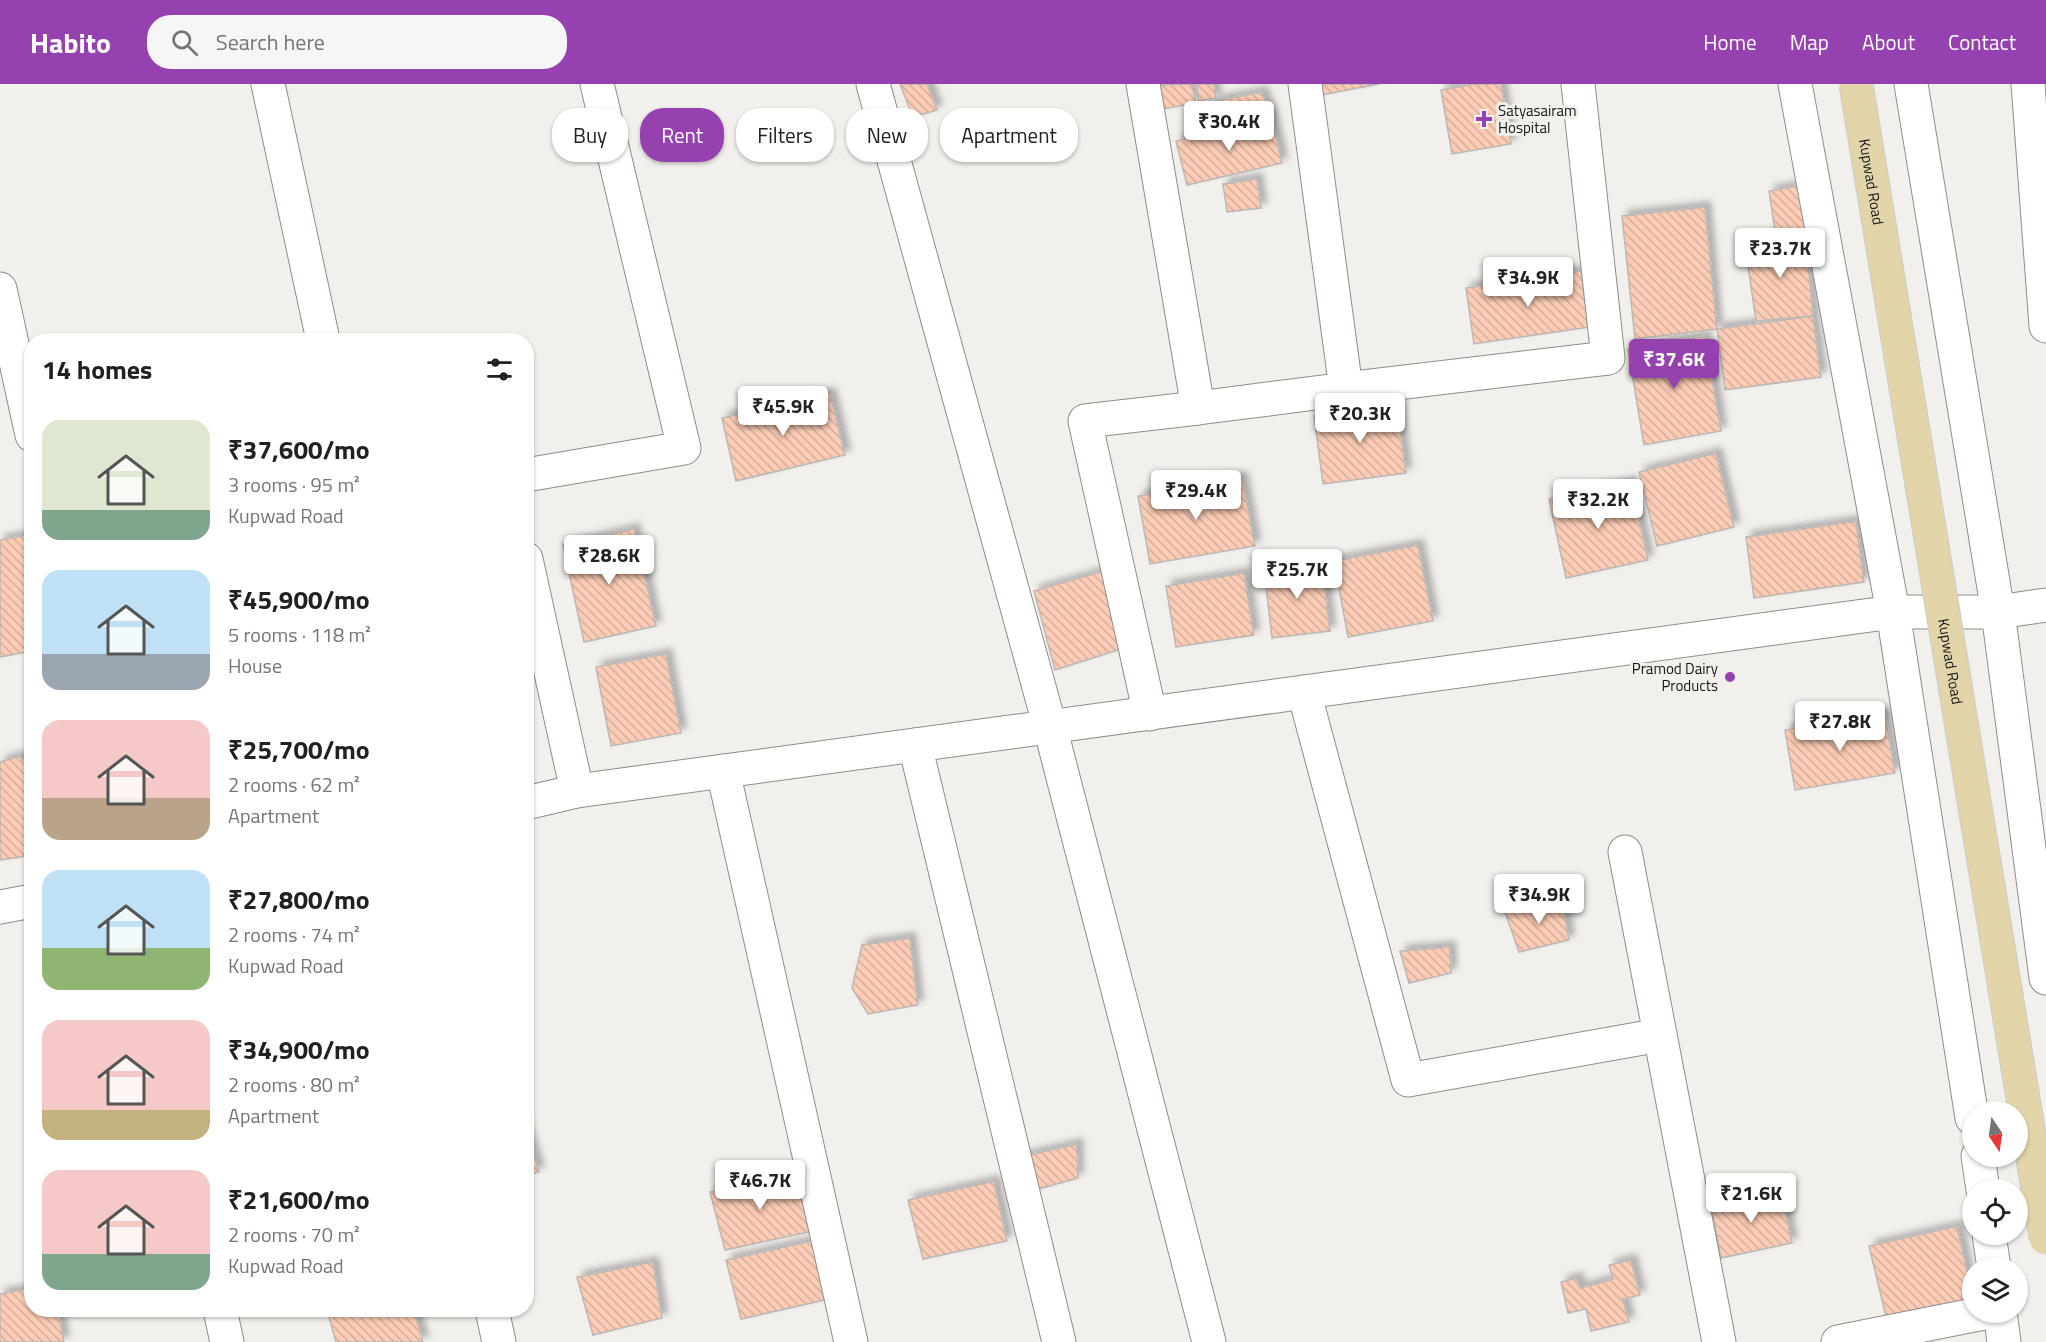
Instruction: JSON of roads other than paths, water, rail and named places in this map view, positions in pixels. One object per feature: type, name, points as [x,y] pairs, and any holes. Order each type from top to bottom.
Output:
[{"type":"main road","name":"Kupwad Road","points":[[1856,84],[2046,1238]]},
{"type":"street","points":[[268,84],[321,333]]},
{"type":"street","points":[[534,474],[684,448],[597,84]]},
{"type":"street","points":[[873,84],[1050,727],[1209,1342]]},
{"type":"street","points":[[1143,84],[1198,408]]},
{"type":"street","points":[[1305,84],[1346,390]]},
{"type":"street","points":[[1150,714],[1085,421],[1608,358],[1578,84]]},
{"type":"street","points":[[1795,84],[1893,612],[1969,1101]]},
{"type":"street","points":[[1911,84],[1998,612],[2042,932],[2046,978]]},
{"type":"street","points":[[2028,84],[2041,169],[2046,326]]},
{"type":"street","points":[[0,289],[24,398]]},
{"type":"street","points":[[534,595],[577,791]]},
{"type":"street","points":[[534,801],[577,791],[1893,612],[1998,612],[2046,605]]},
{"type":"street","points":[[1304,692],[1408,1080],[1660,1035]]},
{"type":"street","points":[[915,745],[1059,1342]]},
{"type":"street","points":[[723,771],[851,1342]]},
{"type":"street","points":[[1625,852],[1719,1342]]},
{"type":"street","points":[[0,907],[24,902]]},
{"type":"street","points":[[222,1317],[227,1342]]},
{"type":"street","points":[[494,1317],[499,1342]]},
{"type":"street","points":[[1838,1342],[1962,1317]]},
{"type":"street","points":[[2001,1323],[2004,1342]]},
{"type":"place","name":"Satyasairam Hospital","points":[[1484,119]]},
{"type":"place","name":"Pramod Dairy Products","points":[[1730,677]]}]
